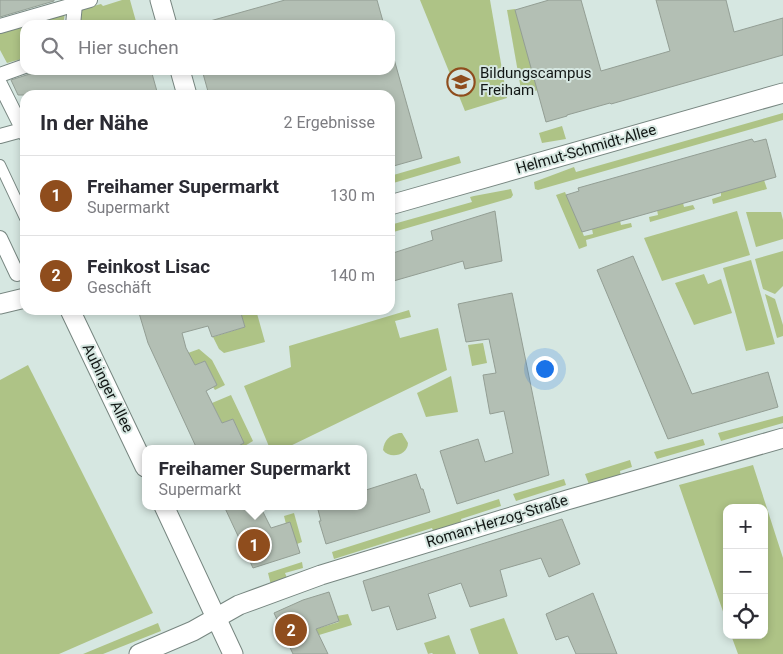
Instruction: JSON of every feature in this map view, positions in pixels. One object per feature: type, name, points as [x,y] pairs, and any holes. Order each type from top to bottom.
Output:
[{"type":"street","points":[[20,20],[90,0]]},
{"type":"street","points":[[160,0],[166,20]]},
{"type":"street","points":[[73,20],[75,4]]},
{"type":"street","points":[[0,26],[20,20]]},
{"type":"street","points":[[0,75],[20,68]]},
{"type":"street","points":[[181,75],[186,90]]},
{"type":"street","points":[[0,84],[20,124]]},
{"type":"street","name":"Helmut-Schmidt-Allee","points":[[395,204],[783,93]]},
{"type":"street","points":[[0,136],[20,133]]},
{"type":"street","points":[[0,238],[17,274]]},
{"type":"street","points":[[0,304],[20,299]]},
{"type":"street","name":"Aubinger Allee","points":[[72,315],[142,461]]},
{"type":"street","name":"Roman-Herzog-Straße","points":[[139,654],[193,631],[240,605],[321,575],[558,502],[783,438]]},
{"type":"street","points":[[166,510],[233,654]]},
{"type":"lane","points":[[0,165],[20,207]]},
{"type":"green space","points":[[122,0],[130,0],[136,20],[81,20],[82,9],[101,4],[103,6]]},
{"type":"green space","points":[[420,0],[490,0],[507,98],[465,111]]},
{"type":"green space","points":[[515,9],[538,90],[522,95],[507,10]]},
{"type":"green space","points":[[65,13],[64,20],[40,20]]},
{"type":"green space","points":[[20,25],[20,59],[7,63],[0,50],[0,31]]},
{"type":"green space","points":[[783,113],[783,120],[538,190],[535,189],[534,182],[574,167],[576,172]]},
{"type":"green space","points":[[562,126],[566,139],[542,143],[539,133]]},
{"type":"green space","points":[[459,156],[461,163],[395,183],[395,175]]},
{"type":"green space","points":[[764,180],[767,189],[713,204],[712,199],[721,196],[721,192]]},
{"type":"green space","points":[[511,189],[513,195],[511,198],[395,232],[395,224],[472,202],[470,197]]},
{"type":"green space","points":[[565,192],[584,236],[593,234],[592,229],[620,221],[621,225],[631,223],[632,227],[586,240],[587,246],[579,249],[556,195]]},
{"type":"green space","points":[[683,203],[684,207],[693,205],[695,209],[650,222],[649,217],[658,215],[657,210]]},
{"type":"green space","points":[[737,211],[750,255],[662,281],[644,238]]},
{"type":"green space","points":[[746,212],[781,212],[783,239],[756,247]]},
{"type":"green space","points":[[783,251],[783,286],[775,294],[763,289],[755,259]]},
{"type":"green space","points":[[751,260],[775,344],[746,351],[723,268]]},
{"type":"green space","points":[[704,274],[708,284],[721,279],[732,313],[694,325],[675,283]]},
{"type":"green space","points":[[765,294],[775,299],[783,325],[783,336],[777,338]]},
{"type":"green space","points":[[409,310],[411,317],[395,321],[400,338],[438,328],[447,370],[292,445],[268,445],[244,386],[291,367],[289,346]]},
{"type":"green space","points":[[241,315],[257,315],[265,342],[224,353],[219,349],[213,337],[245,327]]},
{"type":"green space","points":[[483,343],[487,363],[472,366],[468,345]]},
{"type":"green space","points":[[199,349],[212,360],[225,385],[215,390],[213,387],[217,385],[205,361],[195,365],[188,353]]},
{"type":"green space","points":[[28,365],[153,613],[59,654],[0,654],[0,380]]},
{"type":"green space","points":[[451,376],[458,412],[426,417],[417,393]]},
{"type":"green space","points":[[231,395],[253,441],[246,445],[241,445],[244,443],[233,419],[222,423],[212,403]]},
{"type":"green space","points":[[783,416],[783,423],[721,441],[718,433]]},
{"type":"green space","points":[[402,433],[408,443],[405,451],[398,455],[386,453],[383,450],[386,441]]},
{"type":"green space","points":[[703,439],[705,445],[657,459],[654,452]]},
{"type":"green space","points":[[630,460],[632,467],[620,471],[621,477],[590,487],[585,474]]},
{"type":"green space","points":[[753,465],[766,504],[723,504],[723,612],[679,485]]},
{"type":"green space","points":[[564,479],[566,485],[516,501],[513,494]]},
{"type":"green space","points":[[499,499],[501,506],[461,519],[462,524],[434,533],[432,528],[334,559],[332,552]]},
{"type":"green space","points":[[768,512],[783,558],[783,654],[738,654],[732,639],[768,639]]},
{"type":"green space","points":[[294,513],[302,542],[297,544],[286,524],[284,516]]},
{"type":"green space","points":[[302,562],[303,568],[285,573],[287,578],[271,585],[268,573]]},
{"type":"green space","points":[[348,614],[352,625],[319,635],[316,629],[339,622],[337,616]]},
{"type":"green space","points":[[504,618],[518,654],[479,654],[470,629]]},
{"type":"green space","points":[[158,623],[161,631],[103,654],[83,654]]},
{"type":"green space","points":[[449,635],[456,654],[428,654],[424,643]]},
{"type":"building","points":[[0,0],[54,0],[54,1],[0,17]]},
{"type":"building","points":[[285,0],[377,0],[383,20],[214,20]]},
{"type":"building","points":[[549,0],[581,0],[601,71],[670,51],[656,0],[726,0],[734,32],[783,18],[783,55],[546,122],[515,10]]},
{"type":"building","points":[[395,63],[422,158],[395,166],[395,90],[208,90],[203,75],[395,75]]},
{"type":"building","points":[[26,75],[152,75],[157,90],[20,90],[20,95],[18,95],[11,80]]},
{"type":"building","points":[[752,139],[754,142],[766,139],[776,177],[582,232],[566,195],[579,191],[578,188]]},
{"type":"building","points":[[495,211],[502,261],[465,269],[463,261],[395,281],[395,252],[433,240],[431,231]]},
{"type":"building","points":[[633,256],[692,394],[768,372],[778,407],[668,439],[597,270]]},
{"type":"building","points":[[512,293],[549,475],[457,504],[440,451],[478,439],[485,462],[513,453],[504,411],[490,414],[483,375],[496,373],[489,339],[466,342],[458,304]]},
{"type":"building","points":[[140,315],[241,315],[245,327],[212,337],[208,326],[182,333],[186,348],[195,365],[205,361],[217,385],[206,391],[222,423],[233,419],[244,443],[240,445],[195,445],[148,343]]},
{"type":"building","points":[[416,474],[430,512],[326,544],[319,521],[321,521],[318,510],[367,510],[367,490]]},
{"type":"building","points":[[226,510],[262,510],[271,528],[290,522],[300,553],[253,568]]},
{"type":"building","points":[[562,519],[580,564],[549,577],[541,558],[500,570],[507,596],[470,607],[461,583],[428,594],[436,618],[397,630],[389,606],[372,611],[363,581]]},
{"type":"building","points":[[329,592],[339,621],[316,629],[328,654],[293,654],[274,613],[303,600]]},
{"type":"building","points":[[593,593],[617,654],[576,654],[568,636],[556,640],[546,614]]},
{"type":"place","name":"Bildungscampus Freiham","points":[[461,82]]},
{"type":"place","name":"Freihamer Supermarkt","points":[[254,545]]},
{"type":"place","name":"Feinkost Lisac","points":[[291,630]]}]
